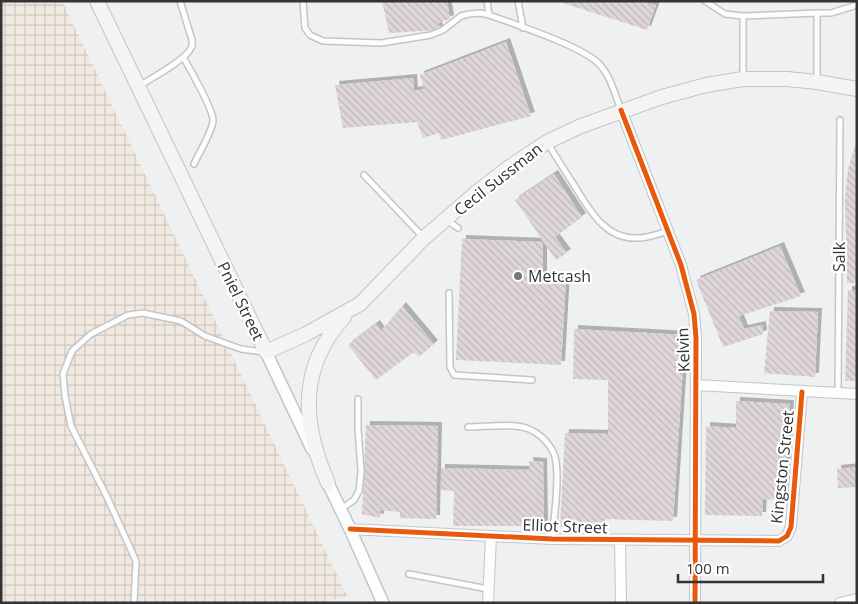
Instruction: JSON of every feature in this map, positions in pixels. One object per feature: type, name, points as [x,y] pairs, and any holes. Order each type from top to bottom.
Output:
[{"type":"main road","name":"Pniel Street","points":[[97,1],[266,352]]},
{"type":"main road","name":"Cecil Sussman","points":[[266,352],[306,334],[360,304],[424,238],[452,224],[477,192],[508,168],[547,142],[581,126],[621,110],[706,84],[744,79],[787,80],[817,82],[857,89]]},
{"type":"main road","points":[[328,483],[313,447],[309,427],[310,387],[314,368],[330,332],[360,304]]},
{"type":"street","name":"Kelvin","points":[[621,110],[681,265],[694,314],[696,338],[695,603]]},
{"type":"street","name":"Pniel Street","points":[[266,352],[383,603]]},
{"type":"street","points":[[696,385],[857,394]]},
{"type":"street","name":"Kingston Street","points":[[779,541],[787,536],[791,526],[802,392]]},
{"type":"street","name":"Elliot Street","points":[[350,529],[552,539],[779,541]]},
{"type":"street","points":[[488,603],[491,536]]},
{"type":"street","points":[[620,540],[621,603]]},
{"type":"street","points":[[840,603],[857,598]]},
{"type":"lane","points":[[139,86],[183,57],[192,47],[192,40],[180,1]]},
{"type":"lane","points":[[303,1],[306,28],[310,36],[323,41],[381,43],[431,35],[443,30],[461,16],[480,13],[489,15],[594,57],[608,77],[621,110]]},
{"type":"lane","points":[[487,1],[489,15]]},
{"type":"lane","points":[[518,1],[523,28]]},
{"type":"lane","points":[[705,1],[725,14],[743,16],[831,13],[857,5]]},
{"type":"lane","points":[[817,13],[817,82]]},
{"type":"lane","points":[[743,16],[744,79]]},
{"type":"lane","points":[[183,57],[213,117],[212,126],[194,164]]},
{"type":"lane","name":"Salk","points":[[838,393],[840,120]]},
{"type":"lane","points":[[547,142],[591,212],[604,227],[616,234],[638,238],[668,231]]},
{"type":"lane","points":[[364,175],[424,238]]},
{"type":"lane","points":[[449,293],[450,367],[454,375],[532,380]]},
{"type":"lane","points":[[134,603],[136,561],[107,497],[71,426],[63,374],[72,351],[98,330],[128,315],[143,312],[181,321],[206,336],[241,349],[266,352]]},
{"type":"lane","points":[[341,510],[354,500],[359,491],[361,471],[358,400]]},
{"type":"lane","points":[[468,427],[525,428],[537,433],[547,443],[554,455],[556,486],[552,539]]},
{"type":"lane","points":[[409,574],[488,589]]},
{"type":"shaded area","points":[[1,1],[62,1],[347,596],[322,603],[1,603]]},
{"type":"building","points":[[382,1],[447,1],[450,19],[438,23],[439,30],[389,33]]},
{"type":"building","points":[[557,1],[640,1],[656,5],[647,30]]},
{"type":"building","points":[[506,42],[531,116],[441,140],[439,133],[423,138],[417,122],[343,128],[335,85],[413,78],[414,91],[424,89],[420,75]]},
{"type":"building","points":[[856,142],[857,283],[847,283],[845,199],[848,169]]},
{"type":"building","points":[[554,174],[582,217],[555,237],[567,253],[556,260],[515,200]]},
{"type":"building","points":[[462,239],[543,242],[543,277],[566,277],[561,365],[456,360]]},
{"type":"building","points":[[780,246],[801,296],[739,316],[744,329],[762,325],[763,334],[723,347],[696,280]]},
{"type":"building","points":[[848,290],[857,290],[857,381],[845,381]]},
{"type":"building","points":[[402,306],[434,344],[419,357],[414,352],[376,380],[348,345],[376,324],[381,331]]},
{"type":"building","points":[[770,311],[818,312],[815,377],[764,373]]},
{"type":"building","points":[[574,329],[685,335],[673,521],[602,519],[600,529],[560,527],[565,433],[608,434],[608,380],[573,379]]},
{"type":"building","points":[[736,401],[790,404],[784,500],[763,499],[762,516],[705,515],[706,426],[736,428]]},
{"type":"building","points":[[366,425],[438,426],[436,519],[400,518],[400,512],[380,510],[380,518],[362,514]]},
{"type":"building","points":[[529,461],[543,462],[544,526],[453,526],[454,491],[441,490],[441,468],[530,470]]},
{"type":"building","points":[[857,467],[857,487],[838,488],[837,469]]},
{"type":"cycle path","points":[[621,110],[681,265],[694,314],[696,338],[695,603]]},
{"type":"cycle path","points":[[350,529],[552,539],[779,541],[787,536],[791,527],[802,392]]},
{"type":"place","name":"Metcash","points":[[518,276]]}]
